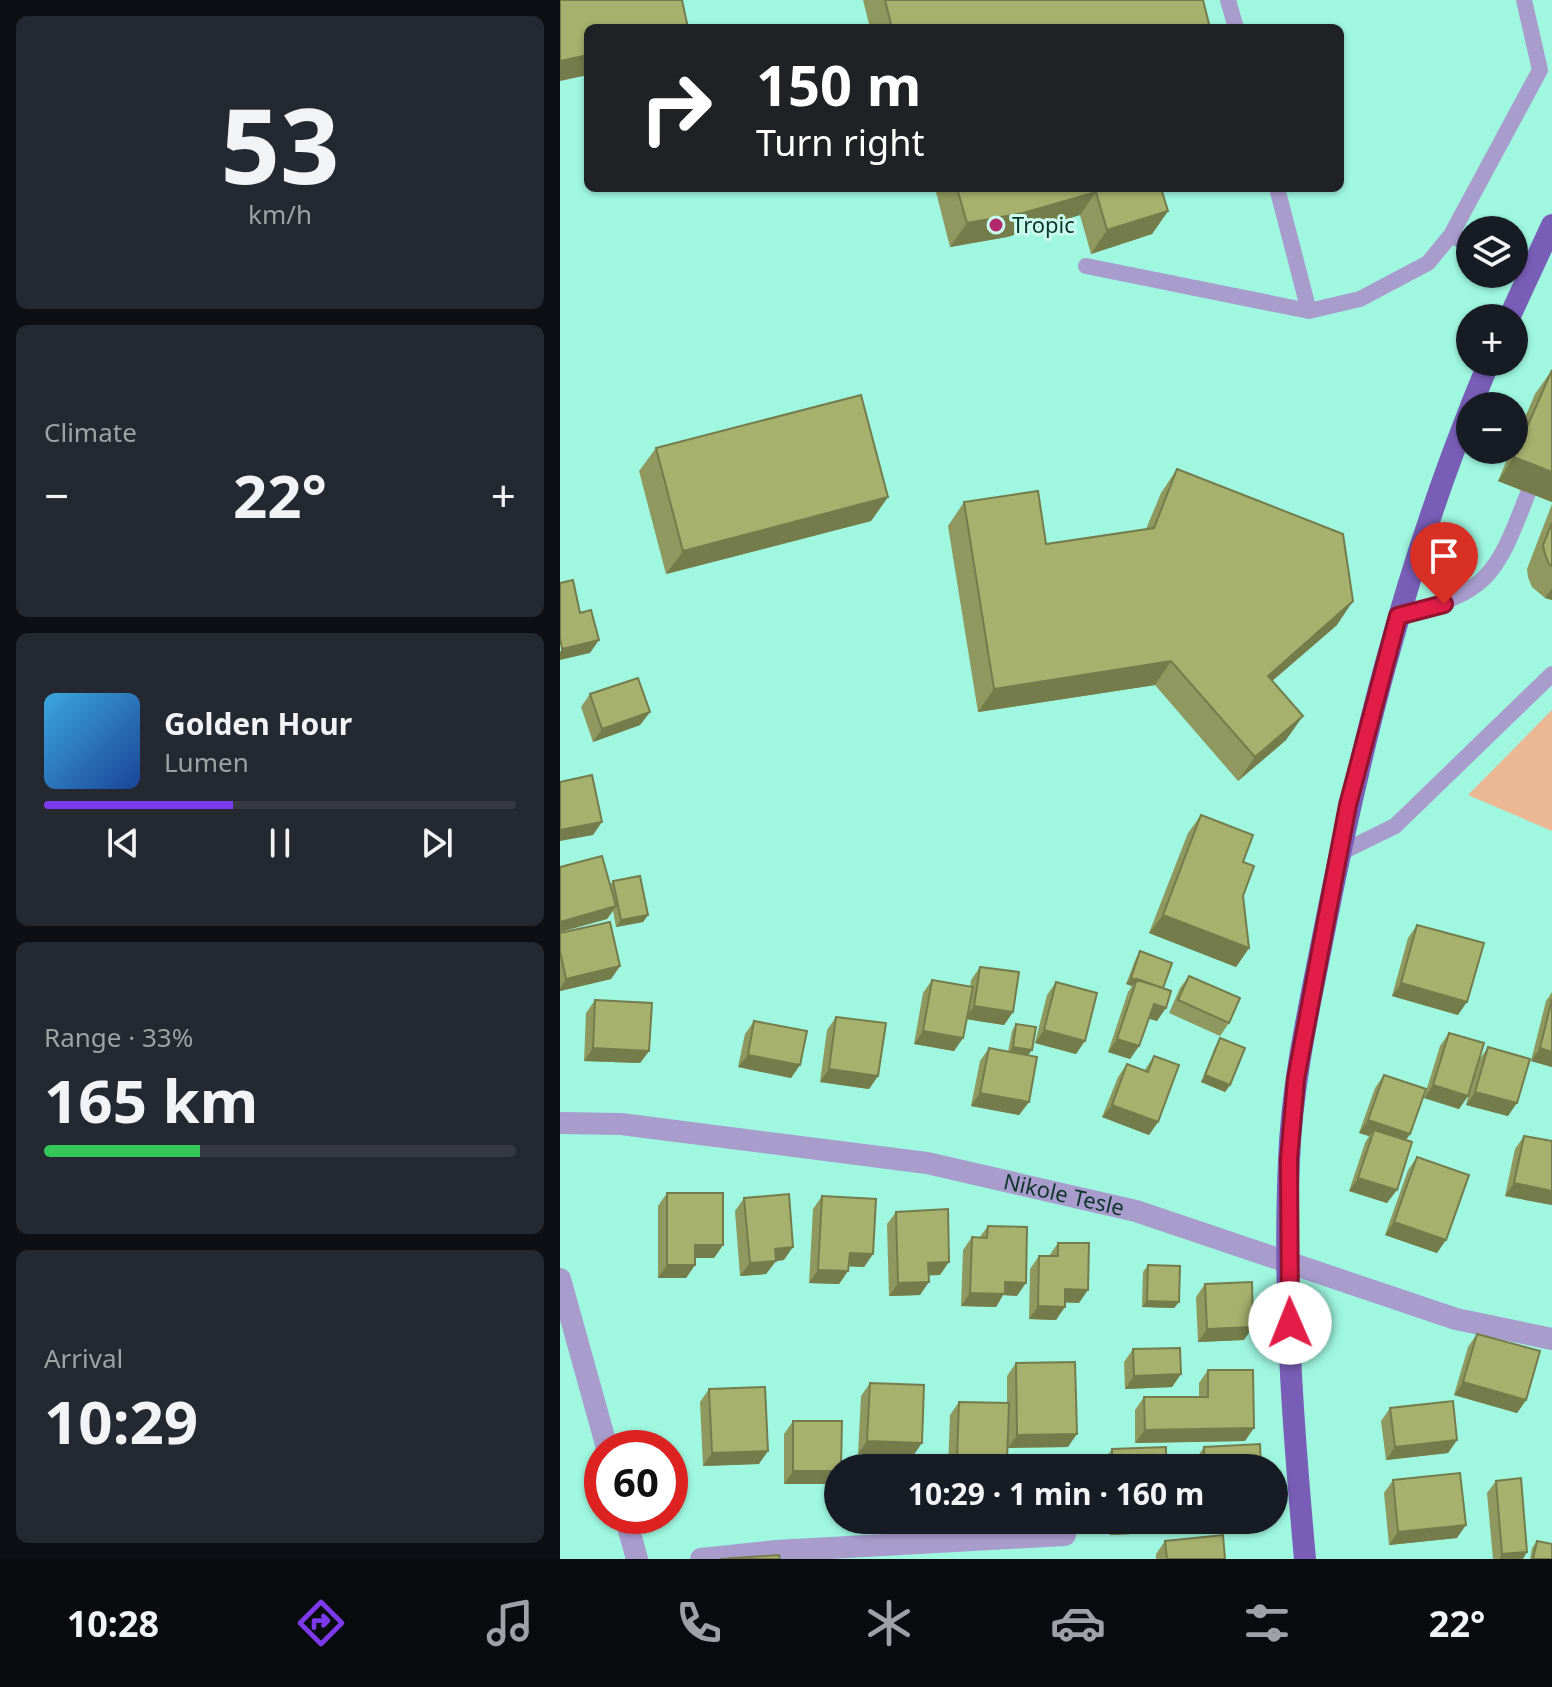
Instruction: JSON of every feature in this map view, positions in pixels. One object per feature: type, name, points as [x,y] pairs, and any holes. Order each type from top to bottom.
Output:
[{"type":"main road","points":[[1528,263],[1550,239]]},
{"type":"main road","points":[[1305,1559],[1291,1382],[1289,1159],[1296,1079],[1338,854],[1361,752],[1398,616],[1456,451]]},
{"type":"street","name":"Nikole Tesle","points":[[560,1123],[621,1124],[927,1163],[1136,1211],[1456,1319],[1552,1339]]},
{"type":"street","points":[[560,1279],[602,1430]]},
{"type":"street","points":[[630,1534],[637,1559]]},
{"type":"street","points":[[701,1559],[776,1551],[1065,1535]]},
{"type":"lane","points":[[1228,0],[1235,24]]},
{"type":"lane","points":[[1086,266],[1309,311],[1360,299],[1428,263],[1451,235],[1540,70],[1524,0]]},
{"type":"lane","points":[[1278,192],[1309,311]]},
{"type":"lane","points":[[1451,235],[1456,238]]},
{"type":"lane","points":[[1398,616],[1444,604],[1471,592],[1492,571],[1510,541],[1528,493]]},
{"type":"lane","points":[[1338,854],[1395,826],[1552,674]]},
{"type":"shaded area","points":[[1552,710],[1552,831],[1468,795]]},
{"type":"building","points":[[560,0],[682,0],[687,24],[584,24],[584,56],[560,61]]},
{"type":"building","points":[[885,0],[1203,0],[1209,24],[891,24]]},
{"type":"building","points":[[958,192],[1096,192],[1023,213],[967,223]]},
{"type":"building","points":[[1096,192],[1162,192],[1168,211],[1107,230]]},
{"type":"building","points":[[1552,370],[1552,472],[1528,463],[1528,425]]},
{"type":"building","points":[[861,395],[888,497],[683,551],[656,448]]},
{"type":"building","points":[[1177,469],[1343,534],[1353,601],[1268,676],[1303,716],[1255,757],[1171,661],[994,689],[964,502],[1038,491],[1046,544],[1154,528]]},
{"type":"building","points":[[1552,523],[1552,566],[1543,545]]},
{"type":"building","points":[[573,580],[580,613],[591,610],[599,640],[562,649],[560,583]]},
{"type":"building","points":[[638,678],[650,712],[602,729],[590,694]]},
{"type":"building","points":[[592,775],[602,822],[560,830],[560,782]]},
{"type":"building","points":[[1201,815],[1253,835],[1243,862],[1254,866],[1243,896],[1249,948],[1163,915]]},
{"type":"building","points":[[602,856],[616,906],[560,922],[560,867]]},
{"type":"building","points":[[640,876],[648,915],[621,920],[613,881]]},
{"type":"building","points":[[610,922],[620,966],[566,979],[560,933]]},
{"type":"building","points":[[1417,925],[1484,943],[1467,1002],[1401,983]]},
{"type":"building","points":[[1140,951],[1172,963],[1163,988],[1131,978]]},
{"type":"building","points":[[980,967],[1019,972],[1013,1012],[974,1006]]},
{"type":"building","points":[[1189,976],[1240,998],[1229,1023],[1178,1000]]},
{"type":"building","points":[[1137,979],[1171,991],[1166,1008],[1154,1004],[1139,1046],[1117,1039]]},
{"type":"building","points":[[932,980],[973,987],[963,1038],[923,1031]]},
{"type":"building","points":[[1056,982],[1097,993],[1085,1041],[1044,1030]]},
{"type":"building","points":[[1552,999],[1552,1052],[1540,1048]]},
{"type":"building","points":[[595,1000],[652,1003],[649,1051],[593,1048]]},
{"type":"building","points":[[836,1017],[886,1023],[878,1076],[829,1069]]},
{"type":"building","points":[[754,1021],[807,1031],[800,1065],[748,1055]]},
{"type":"building","points":[[1016,1024],[1036,1027],[1032,1050],[1013,1047]]},
{"type":"building","points":[[1449,1033],[1484,1043],[1468,1096],[1433,1085]]},
{"type":"building","points":[[1220,1038],[1245,1048],[1230,1085],[1205,1075]]},
{"type":"building","points":[[1488,1047],[1530,1059],[1517,1103],[1475,1092]]},
{"type":"building","points":[[989,1048],[1037,1057],[1029,1102],[980,1093]]},
{"type":"building","points":[[1154,1056],[1179,1065],[1158,1122],[1112,1105],[1127,1064],[1148,1072]]},
{"type":"building","points":[[1384,1075],[1426,1089],[1410,1134],[1368,1120]]},
{"type":"building","points":[[1374,1130],[1412,1142],[1397,1190],[1358,1178]]},
{"type":"building","points":[[1524,1136],[1552,1141],[1552,1191],[1514,1183]]},
{"type":"building","points":[[1417,1157],[1469,1175],[1446,1240],[1394,1222]]},
{"type":"building","points":[[667,1193],[723,1193],[723,1245],[695,1245],[695,1265],[667,1265]]},
{"type":"building","points":[[789,1194],[793,1247],[775,1249],[776,1261],[750,1263],[744,1198]]},
{"type":"building","points":[[822,1196],[876,1199],[873,1254],[850,1253],[848,1271],[818,1270]]},
{"type":"building","points":[[948,1209],[949,1262],[928,1263],[929,1282],[898,1283],[896,1212]]},
{"type":"building","points":[[988,1226],[1027,1227],[1026,1283],[1005,1282],[1005,1294],[970,1293],[972,1237],[987,1238]]},
{"type":"building","points":[[1058,1243],[1089,1243],[1088,1290],[1065,1289],[1065,1307],[1038,1306],[1039,1256],[1058,1256]]},
{"type":"building","points":[[1148,1265],[1180,1266],[1179,1302],[1147,1301]]},
{"type":"building","points":[[1252,1282],[1253,1327],[1207,1329],[1205,1284]]},
{"type":"building","points":[[1477,1334],[1540,1351],[1526,1400],[1463,1382]]},
{"type":"building","points":[[1180,1348],[1181,1374],[1134,1376],[1133,1349]]},
{"type":"building","points":[[1075,1362],[1077,1434],[1017,1435],[1016,1363]]},
{"type":"building","points":[[1208,1370],[1253,1370],[1254,1428],[1145,1430],[1144,1397],[1208,1397]]},
{"type":"building","points":[[870,1383],[924,1385],[922,1443],[867,1441]]},
{"type":"building","points":[[765,1387],[768,1451],[712,1453],[709,1389]]},
{"type":"building","points":[[1453,1401],[1457,1440],[1395,1447],[1390,1408]]},
{"type":"building","points":[[959,1402],[1009,1403],[1007,1454],[957,1454]]},
{"type":"building","points":[[793,1421],[842,1421],[841,1454],[824,1454],[824,1471],[793,1471]]},
{"type":"building","points":[[1260,1444],[1260,1454],[1204,1454],[1204,1447]]},
{"type":"building","points":[[1166,1447],[1166,1454],[1112,1454],[1112,1449]]},
{"type":"building","points":[[1460,1473],[1466,1525],[1398,1532],[1393,1480]]},
{"type":"building","points":[[1521,1478],[1527,1552],[1502,1554],[1496,1481]]},
{"type":"building","points":[[1223,1535],[1225,1559],[1167,1559],[1165,1541]]},
{"type":"building","points":[[1537,1541],[1552,1544],[1552,1559],[1533,1559]]},
{"type":"building","points":[[779,1555],[780,1559],[720,1559]]},
{"type":"place","name":"Tropic","points":[[996,225]]},
{"type":"route","points":[[1290,1323],[1289,1159],[1296,1079],[1348,805],[1398,616],[1444,604]]}]
